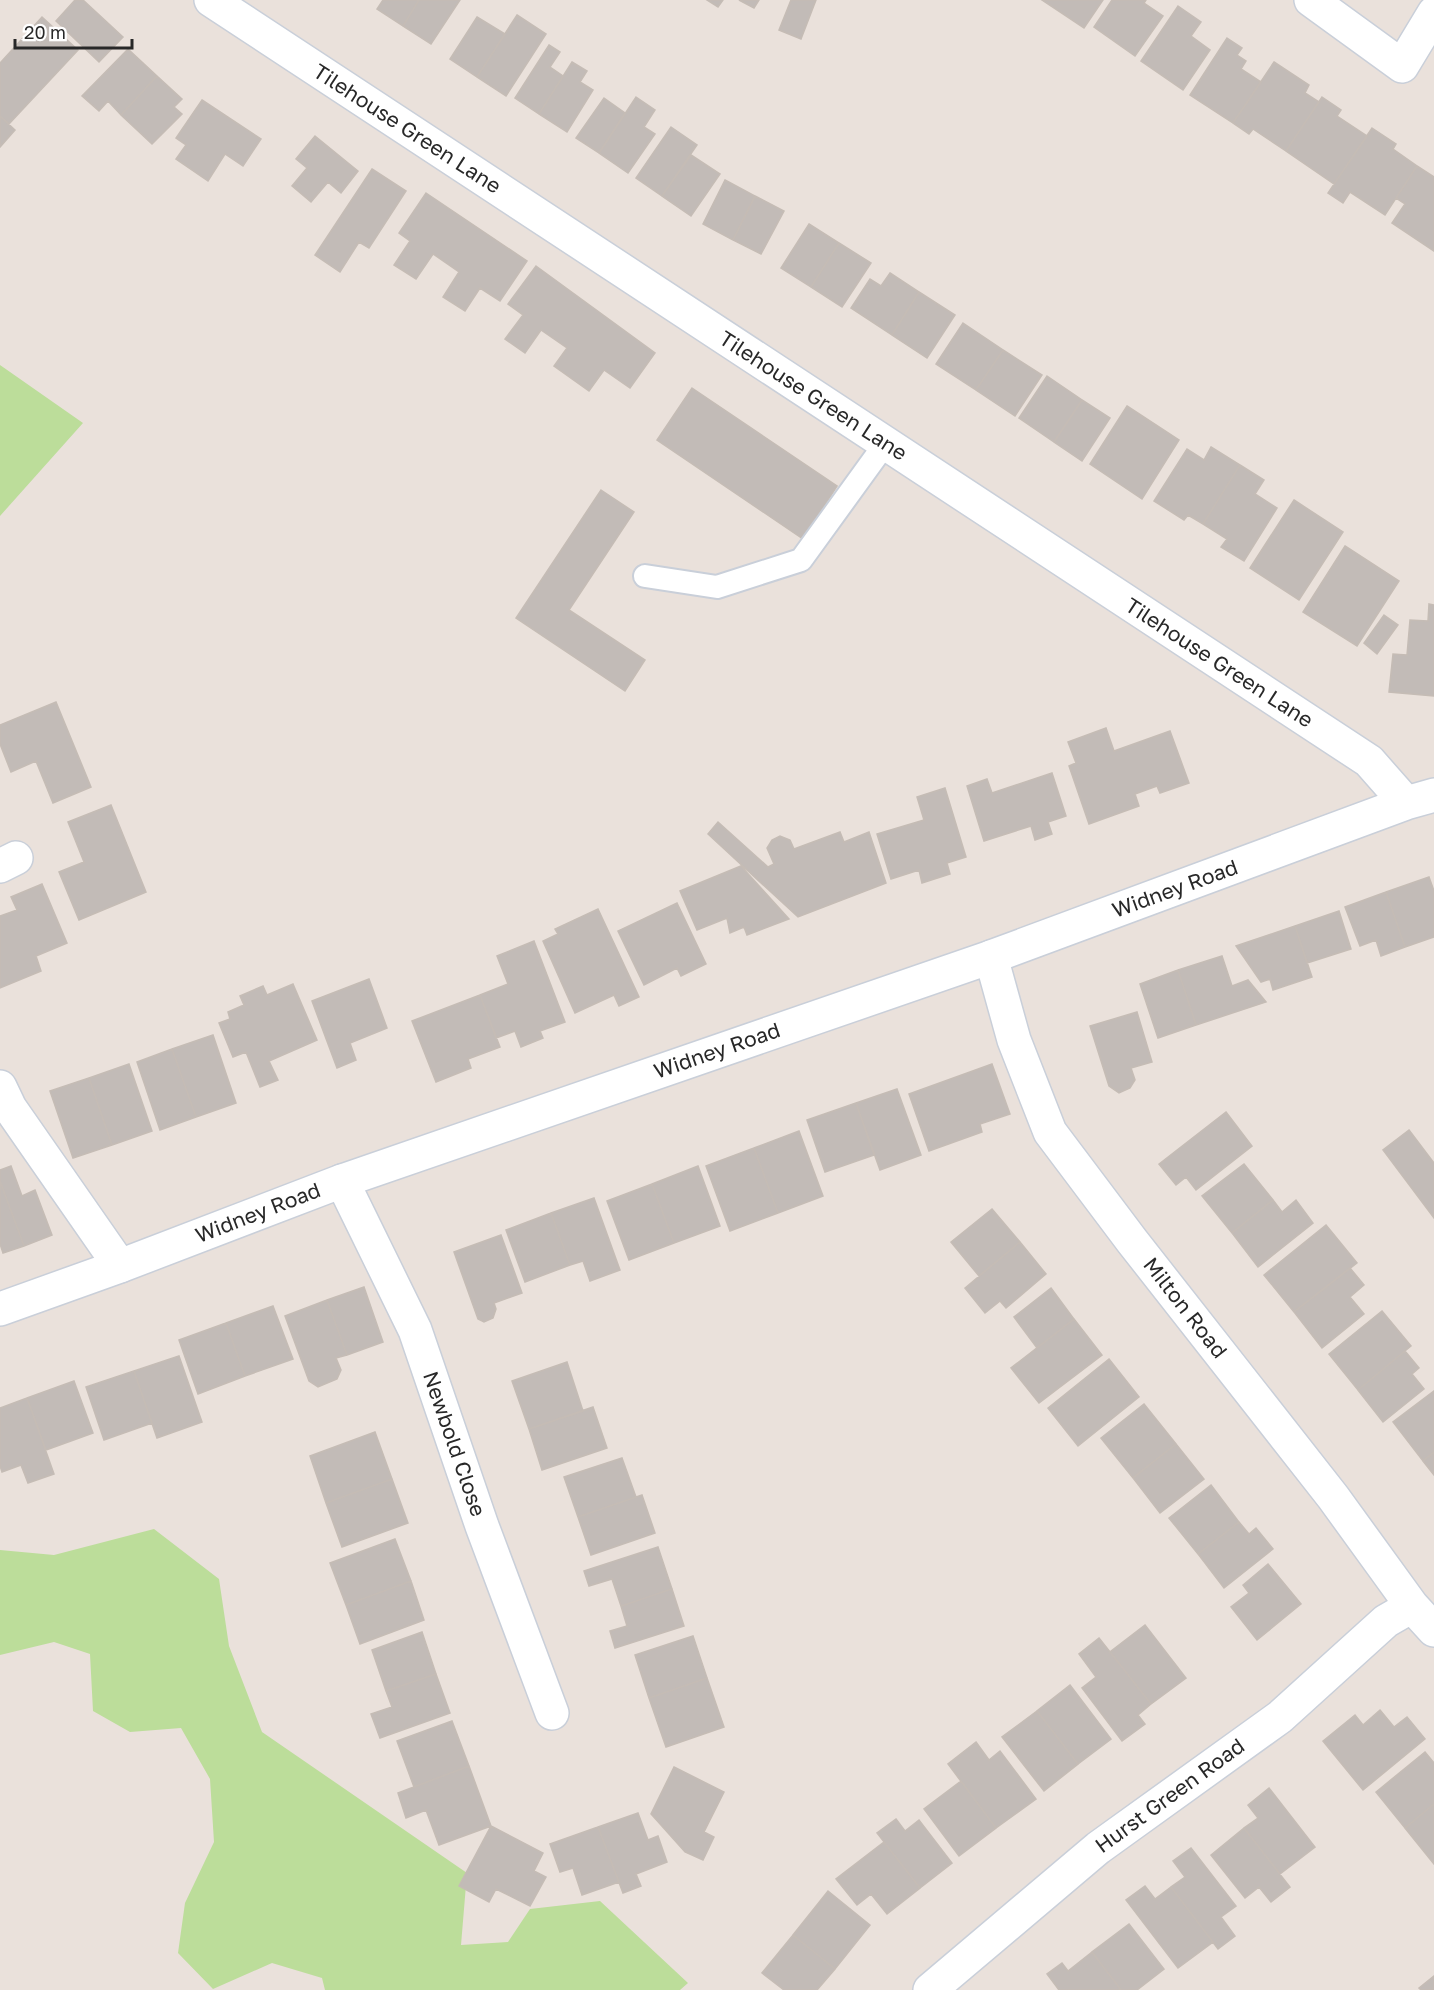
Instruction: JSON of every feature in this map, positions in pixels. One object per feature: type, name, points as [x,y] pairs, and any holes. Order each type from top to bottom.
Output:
[{"type":"street","name":"Tilehouse Green Lane","points":[[211,0],[1369,761],[1420,799]]},
{"type":"street","points":[[1311,0],[1402,66],[1434,13]]},
{"type":"street","name":"Widney Road","points":[[0,1309],[342,1181],[991,957],[1420,799]]},
{"type":"street","name":"Milton Road","points":[[991,957],[1014,1040],[1050,1132],[1132,1241],[1333,1497],[1412,1606],[1434,1630]]},
{"type":"street","points":[[0,1087],[9,1108],[120,1266]]},
{"type":"street","name":"Newbold Close","points":[[342,1181],[415,1330],[482,1526],[552,1713]]},
{"type":"street","name":"Hurst Green Road","points":[[930,1990],[1098,1848],[1280,1717],[1386,1621],[1412,1606]]},
{"type":"lane","points":[[645,576],[717,587],[801,560],[885,444]]},
{"type":"green space","points":[[0,365],[83,423],[0,516]]},
{"type":"green space","points":[[154,1529],[219,1579],[229,1646],[262,1732],[467,1873],[461,1945],[508,1942],[530,1909],[600,1901],[688,1983],[680,1990],[325,1990],[322,1978],[272,1963],[213,1989],[178,1953],[185,1903],[214,1842],[210,1779],[181,1728],[130,1732],[93,1711],[90,1654],[54,1642],[0,1655],[0,1550],[54,1555]]},
{"type":"building","points":[[75,0],[83,0],[123,37],[99,62],[56,21]]},
{"type":"building","points":[[383,0],[419,0],[403,26],[377,9]]},
{"type":"building","points":[[419,0],[460,0],[431,44],[403,26]]},
{"type":"building","points":[[707,0],[723,0],[718,7]]},
{"type":"building","points":[[739,0],[759,0],[754,8]]},
{"type":"building","points":[[791,0],[816,0],[801,39],[779,30]]},
{"type":"building","points":[[1042,0],[1103,0],[1084,28]]},
{"type":"building","points":[[1112,0],[1146,0],[1144,3],[1163,16],[1135,56],[1094,27]]},
{"type":"building","points":[[1178,6],[1201,22],[1191,36],[1210,50],[1183,90],[1141,61]]},
{"type":"building","points":[[517,15],[546,34],[506,96],[477,77]]},
{"type":"building","points":[[42,17],[78,50],[9,124],[0,116],[0,63]]},
{"type":"building","points":[[477,17],[505,34],[477,77],[450,59]]},
{"type":"building","points":[[1227,38],[1242,48],[1237,55],[1246,61],[1241,69],[1261,82],[1233,123],[1190,95]]},
{"type":"building","points":[[549,45],[560,52],[550,67],[563,76],[539,114],[515,98]]},
{"type":"building","points":[[128,49],[157,76],[121,115],[108,101],[99,111],[82,96]]},
{"type":"building","points":[[572,62],[587,71],[580,82],[593,90],[567,132],[539,114]]},
{"type":"building","points":[[1274,62],[1309,85],[1305,93],[1319,102],[1286,151],[1253,129],[1249,134],[1233,123]]},
{"type":"building","points":[[157,76],[182,99],[174,107],[182,114],[152,144],[121,115]]},
{"type":"building","points":[[636,97],[655,110],[644,127],[655,134],[628,173],[599,153]]},
{"type":"building","points":[[1322,97],[1341,110],[1337,116],[1367,136],[1334,184],[1286,151]]},
{"type":"building","points":[[604,98],[625,113],[599,153],[576,138]]},
{"type":"building","points":[[202,100],[261,139],[243,166],[225,154],[208,181],[176,159],[186,145],[176,138]]},
{"type":"building","points":[[0,116],[15,130],[0,147]]},
{"type":"building","points":[[671,127],[697,145],[662,196],[636,178]]},
{"type":"building","points":[[1372,128],[1396,144],[1393,149],[1417,166],[1385,215],[1350,192],[1343,203],[1328,193]]},
{"type":"building","points":[[315,136],[358,171],[341,193],[328,182],[311,202],[292,186],[307,168],[296,159]]},
{"type":"building","points":[[691,155],[720,174],[691,216],[662,196]]},
{"type":"building","points":[[1417,166],[1434,177],[1434,251],[1392,223],[1405,204],[1396,198]]},
{"type":"building","points":[[372,169],[406,191],[369,248],[359,242],[340,272],[315,255]]},
{"type":"building","points":[[725,180],[755,196],[733,240],[703,224]]},
{"type":"building","points":[[426,193],[527,261],[500,301],[480,288],[465,311],[443,297],[459,272],[433,254],[416,279],[394,265],[410,241],[399,233]]},
{"type":"building","points":[[755,196],[784,211],[761,254],[733,240]]},
{"type":"building","points":[[809,224],[839,243],[811,287],[781,268]]},
{"type":"building","points":[[839,243],[871,263],[842,307],[811,287]]},
{"type":"building","points":[[536,266],[655,353],[630,388],[604,370],[589,391],[554,366],[567,348],[541,330],[525,353],[505,339],[523,315],[508,304]]},
{"type":"building","points":[[890,273],[919,292],[892,335],[851,308],[870,279],[881,286]]},
{"type":"building","points":[[919,292],[955,315],[927,358],[892,335]]},
{"type":"building","points":[[963,323],[1003,350],[976,390],[936,364]]},
{"type":"building","points":[[1003,350],[1042,375],[1015,416],[976,390]]},
{"type":"building","points":[[1047,376],[1082,400],[1054,442],[1019,418]]},
{"type":"building","points":[[692,388],[837,486],[803,539],[657,440]]},
{"type":"building","points":[[1082,400],[1110,418],[1082,461],[1054,442]]},
{"type":"building","points":[[1127,406],[1179,440],[1142,499],[1090,464]]},
{"type":"building","points":[[1211,447],[1240,465],[1203,524],[1188,515],[1184,520],[1154,501],[1187,449],[1204,460]]},
{"type":"building","points":[[1240,465],[1264,480],[1255,494],[1277,508],[1244,561],[1221,547],[1227,539],[1203,524]]},
{"type":"building","points":[[601,490],[634,512],[569,610],[645,660],[625,691],[516,618]]},
{"type":"building","points":[[1294,500],[1343,532],[1299,600],[1250,568]]},
{"type":"building","points":[[1345,546],[1399,581],[1357,646],[1303,612]]},
{"type":"building","points":[[1429,604],[1434,605],[1434,696],[1389,692],[1393,654],[1407,655],[1410,620],[1428,621]]},
{"type":"building","points":[[1384,615],[1398,625],[1377,654],[1364,643]]},
{"type":"building","points":[[56,702],[91,787],[53,803],[36,761],[11,772],[0,744],[0,725]]},
{"type":"building","points":[[1106,728],[1114,751],[1170,731],[1189,783],[1160,793],[1157,786],[1135,794],[1139,806],[1089,824],[1069,766],[1076,763],[1068,742]]},
{"type":"building","points":[[1052,773],[1066,816],[1048,822],[1052,834],[1035,840],[1031,826],[984,841],[967,786],[987,779],[992,793]]},
{"type":"building","points":[[945,788],[966,857],[947,863],[950,874],[922,883],[919,870],[891,879],[877,834],[924,820],[917,797]]},
{"type":"building","points":[[111,805],[146,892],[79,920],[59,872],[84,862],[68,822]]},
{"type":"building","points":[[718,822],[768,867],[774,864],[767,848],[772,840],[780,836],[790,840],[794,849],[840,832],[844,842],[869,832],[886,883],[798,917],[708,834]]},
{"type":"building","points":[[741,866],[789,919],[747,935],[744,927],[730,933],[727,918],[697,930],[680,891]]},
{"type":"building","points":[[1429,877],[1434,891],[1434,937],[1405,947],[1386,892]]},
{"type":"building","points":[[42,884],[67,943],[36,956],[41,971],[0,988],[0,916],[17,910],[11,897]]},
{"type":"building","points":[[1386,892],[1405,947],[1381,956],[1376,940],[1360,946],[1345,907]]},
{"type":"building","points":[[677,903],[706,964],[681,976],[677,968],[644,985],[618,931]]},
{"type":"building","points":[[598,909],[639,997],[619,1006],[614,995],[575,1013],[543,941],[558,934],[555,929]]},
{"type":"building","points":[[1339,911],[1351,949],[1307,963],[1295,926]]},
{"type":"building","points":[[1295,926],[1312,977],[1273,990],[1270,979],[1261,982],[1236,946]]},
{"type":"building","points":[[534,941],[565,1022],[540,1031],[543,1038],[521,1047],[515,1031],[496,1038],[480,995],[508,984],[497,956]]},
{"type":"building","points":[[1222,956],[1232,986],[1248,980],[1266,1002],[1196,1025],[1178,970]]},
{"type":"building","points":[[1178,970],[1196,1025],[1158,1038],[1140,984]]},
{"type":"building","points":[[369,979],[387,1028],[350,1043],[356,1060],[337,1068],[312,1001]]},
{"type":"building","points":[[293,984],[317,1040],[269,1061],[278,1080],[260,1087],[246,1052],[233,1057],[219,1023],[230,1019],[228,1012],[244,1005],[240,996],[263,986],[267,995]]},
{"type":"building","points":[[480,995],[500,1047],[468,1059],[471,1068],[436,1082],[412,1021]]},
{"type":"building","points":[[1137,1012],[1152,1062],[1131,1068],[1135,1080],[1130,1088],[1119,1093],[1109,1086],[1090,1026]]},
{"type":"building","points":[[213,1035],[236,1103],[196,1117],[172,1049]]},
{"type":"building","points":[[172,1049],[196,1117],[160,1130],[137,1062]]},
{"type":"building","points":[[129,1064],[152,1131],[112,1145],[89,1078]]},
{"type":"building","points":[[992,1064],[1010,1114],[980,1124],[982,1132],[929,1151],[909,1094]]},
{"type":"building","points":[[89,1078],[112,1145],[73,1158],[50,1091]]},
{"type":"building","points":[[897,1089],[921,1155],[880,1170],[856,1103]]},
{"type":"building","points":[[856,1103],[874,1155],[825,1172],[807,1120]]},
{"type":"building","points":[[1226,1112],[1252,1146],[1196,1190],[1186,1177],[1176,1185],[1159,1164]]},
{"type":"building","points":[[1409,1130],[1434,1163],[1434,1218],[1383,1150]]},
{"type":"building","points":[[799,1131],[823,1196],[778,1213],[754,1148]]},
{"type":"building","points":[[754,1148],[778,1213],[730,1231],[706,1166]]},
{"type":"building","points":[[1244,1164],[1273,1200],[1232,1233],[1202,1196]]},
{"type":"building","points":[[11,1166],[22,1196],[35,1190],[52,1235],[24,1246],[0,1181],[0,1170]]},
{"type":"building","points":[[698,1166],[720,1226],[674,1243],[652,1184]]},
{"type":"building","points":[[0,1181],[24,1246],[3,1253],[0,1244]]},
{"type":"building","points":[[652,1184],[674,1243],[629,1260],[607,1201]]},
{"type":"building","points":[[594,1198],[620,1270],[590,1281],[583,1261],[570,1265],[551,1213]]},
{"type":"building","points":[[1273,1200],[1282,1212],[1296,1200],[1313,1223],[1258,1267],[1232,1233]]},
{"type":"building","points":[[992,1209],[1020,1242],[979,1276],[951,1242]]},
{"type":"building","points":[[551,1213],[570,1265],[525,1282],[506,1230]]},
{"type":"building","points":[[1326,1225],[1357,1263],[1294,1312],[1264,1275]]},
{"type":"building","points":[[501,1235],[522,1293],[494,1303],[496,1309],[493,1318],[484,1322],[478,1319],[454,1252]]},
{"type":"building","points":[[1020,1242],[1046,1274],[1006,1308],[1000,1301],[985,1313],[965,1288]]},
{"type":"building","points":[[1350,1268],[1364,1285],[1350,1297],[1364,1314],[1322,1348],[1294,1312]]},
{"type":"building","points":[[364,1287],[383,1342],[347,1355],[327,1300]]},
{"type":"building","points":[[1051,1288],[1074,1319],[1037,1348],[1014,1317]]},
{"type":"building","points":[[327,1300],[347,1355],[336,1358],[341,1370],[337,1379],[318,1387],[309,1381],[285,1316]]},
{"type":"building","points":[[273,1306],[293,1359],[245,1376],[226,1323]]},
{"type":"building","points":[[1382,1311],[1411,1346],[1358,1390],[1329,1354]]},
{"type":"building","points":[[1074,1319],[1102,1355],[1039,1403],[1011,1368]]},
{"type":"building","points":[[226,1323],[245,1376],[198,1394],[179,1340]]},
{"type":"building","points":[[1405,1351],[1419,1368],[1412,1374],[1424,1389],[1383,1422],[1358,1390]]},
{"type":"building","points":[[179,1356],[202,1422],[157,1438],[134,1371]]},
{"type":"building","points":[[1109,1359],[1139,1397],[1078,1446],[1048,1408]]},
{"type":"building","points":[[567,1362],[583,1411],[529,1429],[512,1381]]},
{"type":"building","points":[[134,1371],[152,1423],[104,1440],[86,1387]]},
{"type":"building","points":[[74,1381],[93,1433],[46,1450],[27,1398]]},
{"type":"building","points":[[1434,1391],[1434,1452],[1423,1461],[1393,1422]]},
{"type":"building","points":[[27,1398],[54,1474],[28,1483],[21,1465],[2,1472],[0,1466],[0,1408]]},
{"type":"building","points":[[1144,1404],[1176,1444],[1133,1478],[1101,1438]]},
{"type":"building","points":[[593,1407],[607,1448],[542,1470],[529,1429]]},
{"type":"building","points":[[375,1432],[392,1479],[326,1503],[310,1456]]},
{"type":"building","points":[[1176,1444],[1204,1479],[1160,1513],[1133,1478]]},
{"type":"building","points":[[1434,1452],[1434,1475],[1423,1461]]},
{"type":"building","points":[[622,1458],[636,1497],[578,1517],[564,1477]]},
{"type":"building","points":[[392,1479],[408,1523],[342,1547],[326,1503]]},
{"type":"building","points":[[1211,1485],[1239,1522],[1198,1554],[1169,1518]]},
{"type":"building","points":[[642,1495],[655,1533],[591,1555],[578,1517]]},
{"type":"building","points":[[1239,1522],[1249,1534],[1256,1528],[1273,1549],[1224,1588],[1198,1554]]},
{"type":"building","points":[[395,1539],[411,1581],[346,1605],[330,1563]]},
{"type":"building","points":[[658,1547],[672,1589],[621,1606],[612,1579],[589,1586],[584,1571]]},
{"type":"building","points":[[1268,1564],[1301,1604],[1257,1640],[1231,1607],[1249,1593],[1243,1585]]},
{"type":"building","points":[[411,1581],[424,1620],[360,1644],[346,1605]]},
{"type":"building","points":[[672,1589],[684,1626],[615,1648],[610,1631],[627,1626],[621,1606]]},
{"type":"building","points":[[1145,1625],[1186,1678],[1151,1704],[1110,1652]]},
{"type":"building","points":[[422,1632],[436,1674],[386,1691],[372,1650]]},
{"type":"building","points":[[693,1636],[707,1678],[649,1698],[635,1655]]},
{"type":"building","points":[[1099,1638],[1151,1704],[1138,1715],[1145,1724],[1122,1741],[1082,1688],[1096,1677],[1079,1654]]},
{"type":"building","points":[[436,1674],[450,1713],[380,1738],[371,1714],[392,1707],[386,1691]]},
{"type":"building","points":[[707,1678],[724,1727],[666,1747],[649,1698]]},
{"type":"building","points":[[1070,1685],[1111,1739],[1078,1764],[1037,1711]]},
{"type":"building","points":[[1380,1710],[1394,1727],[1407,1717],[1425,1739],[1363,1790],[1323,1741],[1355,1715],[1363,1725]]},
{"type":"building","points":[[1037,1711],[1078,1764],[1044,1791],[1002,1737]]},
{"type":"building","points":[[452,1721],[469,1766],[414,1787],[397,1741]]},
{"type":"building","points":[[976,1742],[989,1760],[1000,1751],[1036,1799],[996,1828],[948,1764]]},
{"type":"building","points":[[1425,1752],[1434,1763],[1434,1804],[1405,1828],[1376,1792]]},
{"type":"building","points":[[469,1766],[491,1826],[439,1845],[426,1810],[406,1818],[398,1793]]},
{"type":"building","points":[[674,1767],[724,1792],[704,1832],[714,1837],[703,1860],[685,1852],[651,1814]]},
{"type":"building","points":[[961,1781],[996,1828],[959,1856],[924,1809]]},
{"type":"building","points":[[1269,1788],[1315,1847],[1280,1874],[1244,1828],[1258,1818],[1248,1805]]},
{"type":"building","points":[[1434,1804],[1434,1864],[1405,1828]]},
{"type":"building","points":[[638,1813],[648,1840],[658,1836],[667,1862],[636,1874],[641,1886],[623,1893],[598,1827]]},
{"type":"building","points":[[896,1819],[905,1831],[919,1820],[952,1863],[920,1888],[877,1833]]},
{"type":"building","points":[[491,1826],[543,1853],[534,1871],[546,1877],[530,1906],[496,1889],[489,1902],[459,1886]]},
{"type":"building","points":[[598,1827],[619,1882],[582,1895],[573,1868],[560,1872],[550,1844]]},
{"type":"building","points":[[1244,1828],[1290,1887],[1271,1902],[1259,1887],[1245,1898],[1211,1855]]},
{"type":"building","points":[[884,1842],[920,1888],[887,1914],[871,1894],[857,1905],[836,1879]]},
{"type":"building","points":[[1191,1848],[1236,1906],[1221,1917],[1235,1936],[1218,1949],[1171,1887],[1185,1877],[1173,1861]]},
{"type":"building","points":[[1145,1886],[1155,1899],[1171,1887],[1213,1942],[1178,1968],[1126,1900]]},
{"type":"building","points":[[828,1891],[870,1925],[835,1969],[793,1935]]},
{"type":"building","points":[[1129,1924],[1164,1969],[1137,1990],[1121,1990],[1092,1952]]},
{"type":"building","points":[[793,1935],[835,1969],[817,1990],[784,1990],[762,1973]]},
{"type":"building","points":[[1092,1952],[1121,1990],[1059,1990],[1047,1974],[1062,1963],[1068,1971]]},
{"type":"building","points":[[1434,1976],[1434,1990],[1419,1988]]}]
